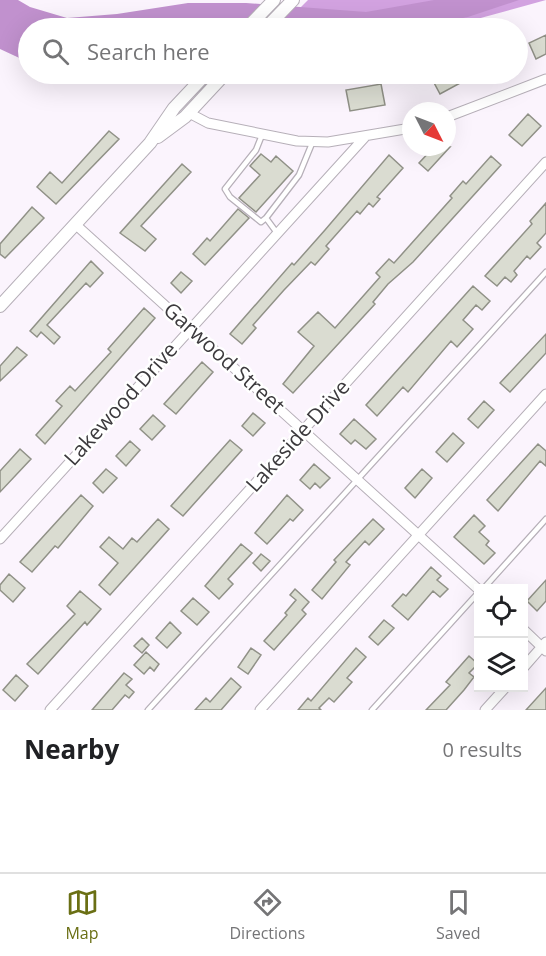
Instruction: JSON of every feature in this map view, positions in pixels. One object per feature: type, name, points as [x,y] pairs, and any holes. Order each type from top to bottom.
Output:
[{"type":"main road","points":[[257,18],[274,0]]},
{"type":"main road","points":[[276,18],[293,0]]},
{"type":"main road","points":[[0,306],[150,143],[174,108],[197,84]]},
{"type":"main road","points":[[150,143],[189,113],[216,84]]},
{"type":"street","points":[[456,114],[546,79]]},
{"type":"street","points":[[189,113],[208,123],[262,135],[313,141],[365,137],[402,130]]},
{"type":"street","name":"Lakewood Drive","points":[[0,539],[190,327],[365,137]]},
{"type":"street","name":"Lakeside Drive","points":[[50,710],[546,162]]},
{"type":"street","name":"Garwood Street","points":[[75,224],[474,585]]},
{"type":"street","points":[[260,710],[546,394]]},
{"type":"street","points":[[528,633],[544,647],[528,663]]},
{"type":"street","points":[[485,710],[501,692]]},
{"type":"lane","points":[[262,135],[256,150],[225,189],[230,197],[261,222],[299,175],[313,141]]},
{"type":"lane","points":[[266,218],[277,233]]},
{"type":"lane","points":[[148,710],[546,273]]},
{"type":"lane","points":[[488,584],[546,519]]},
{"type":"lane","points":[[372,710],[474,597]]},
{"type":"shaded area","points":[[0,0],[18,0],[30,7],[67,18],[18,18],[18,57],[0,49]]},
{"type":"shaded area","points":[[308,0],[546,0],[480,18],[290,18]]},
{"type":"shaded area","points":[[434,0],[519,0],[468,17],[67,18],[117,14],[188,3],[246,3],[366,12]]},
{"type":"building","points":[[546,35],[546,54],[536,59],[529,43]]},
{"type":"building","points":[[381,84],[385,105],[350,111],[346,90]]},
{"type":"building","points":[[435,84],[458,84],[440,94]]},
{"type":"building","points":[[528,114],[541,126],[522,146],[509,135]]},
{"type":"building","points":[[109,131],[119,139],[56,204],[37,187],[50,172],[62,183]]},
{"type":"building","points":[[261,154],[271,162],[276,156],[293,171],[256,212],[239,198],[260,175],[250,166]]},
{"type":"building","points":[[389,155],[403,168],[377,197],[380,199],[373,207],[369,203],[360,214],[357,211],[326,246],[329,249],[315,265],[311,262],[253,325],[256,328],[242,344],[230,334],[292,263],[294,265]]},
{"type":"building","points":[[426,156],[442,156],[428,171],[419,163]]},
{"type":"building","points":[[491,156],[501,165],[413,262],[388,284],[373,302],[375,304],[293,393],[283,384],[314,346],[298,332],[318,312],[335,328],[380,277],[376,273],[389,259],[394,263],[452,198],[450,196],[463,181],[466,184]]},
{"type":"building","points":[[182,164],[191,172],[141,226],[156,239],[145,251],[120,233]]},
{"type":"building","points":[[546,203],[546,233],[537,243],[541,247],[530,259],[527,256],[514,271],[517,275],[511,282],[505,277],[497,286],[485,276],[532,224],[530,221]]},
{"type":"building","points":[[32,207],[44,218],[5,258],[0,254],[0,244]]},
{"type":"building","points":[[238,209],[249,218],[205,265],[193,254],[207,238],[210,241]]},
{"type":"building","points":[[91,261],[103,273],[90,287],[86,283],[47,325],[60,337],[54,344],[41,332],[37,337],[30,331]]},
{"type":"building","points":[[181,272],[192,281],[181,293],[171,283]]},
{"type":"building","points":[[473,286],[490,301],[482,310],[476,305],[463,320],[473,329],[457,347],[451,341],[408,392],[403,387],[377,416],[366,405]]},
{"type":"building","points":[[144,308],[155,318],[45,444],[36,435],[62,406],[56,401],[70,386],[75,391],[111,352],[108,349]]},
{"type":"building","points":[[546,334],[546,353],[510,392],[500,383]]},
{"type":"building","points":[[17,347],[27,355],[0,381],[0,366]]},
{"type":"building","points":[[202,362],[213,372],[176,414],[164,404]]},
{"type":"building","points":[[484,401],[494,410],[478,428],[468,419]]},
{"type":"building","points":[[253,413],[265,423],[253,436],[242,426]]},
{"type":"building","points":[[153,415],[165,426],[152,440],[140,429]]},
{"type":"building","points":[[354,419],[376,439],[366,449],[355,440],[351,444],[340,434]]},
{"type":"building","points":[[453,433],[464,443],[447,462],[436,452]]},
{"type":"building","points":[[230,440],[242,450],[183,516],[171,506]]},
{"type":"building","points":[[130,441],[140,450],[126,466],[116,456]]},
{"type":"building","points":[[538,444],[546,451],[546,466],[540,461],[498,511],[487,500]]},
{"type":"building","points":[[20,449],[31,459],[0,492],[0,471]]},
{"type":"building","points":[[314,464],[330,478],[320,488],[315,483],[310,489],[300,480]]},
{"type":"building","points":[[106,469],[117,478],[103,493],[93,483]]},
{"type":"building","points":[[422,469],[432,478],[415,498],[405,488]]},
{"type":"building","points":[[81,495],[93,506],[58,548],[55,546],[32,572],[20,562]]},
{"type":"building","points":[[287,495],[303,510],[293,521],[290,519],[267,544],[255,533]]},
{"type":"building","points":[[474,515],[485,526],[479,532],[489,541],[486,545],[495,553],[484,564],[454,537]]},
{"type":"building","points":[[158,519],[169,529],[110,595],[99,585],[118,563],[100,547],[109,537],[123,549],[132,538],[137,542]]},
{"type":"building","points":[[373,519],[384,529],[369,545],[365,541],[346,562],[350,565],[322,599],[312,590],[336,562],[334,560]]},
{"type":"building","points":[[241,544],[252,553],[228,579],[233,584],[219,599],[205,586]]},
{"type":"building","points":[[261,554],[270,561],[261,571],[253,563]]},
{"type":"building","points":[[431,567],[441,576],[437,580],[448,589],[440,597],[433,591],[408,620],[392,606],[403,594],[406,596]]},
{"type":"building","points":[[9,574],[25,588],[13,602],[0,590],[0,585]]},
{"type":"building","points":[[546,580],[546,601],[537,611],[528,600]]},
{"type":"building","points":[[295,589],[309,602],[302,610],[306,614],[274,650],[264,641],[287,615],[285,613],[296,600],[290,595]]},
{"type":"building","points":[[80,591],[101,609],[87,625],[85,622],[38,674],[27,664],[75,614],[67,606]]},
{"type":"building","points":[[193,598],[209,612],[197,625],[181,611]]},
{"type":"building","points":[[384,620],[394,628],[378,645],[369,637]]},
{"type":"building","points":[[170,622],[181,633],[167,648],[156,638]]},
{"type":"building","points":[[142,638],[149,645],[142,653],[134,646]]},
{"type":"building","points":[[251,648],[261,655],[248,674],[238,667]]},
{"type":"building","points":[[356,648],[366,657],[347,678],[352,682],[334,702],[329,698],[319,708],[321,710],[298,710],[308,698],[311,701]]},
{"type":"building","points":[[146,652],[159,664],[154,671],[150,667],[144,674],[134,665]]},
{"type":"building","points":[[469,656],[474,660],[474,668],[469,673],[474,677],[446,710],[426,710],[450,685],[446,682]]},
{"type":"building","points":[[124,673],[132,679],[126,685],[134,692],[129,698],[125,695],[112,710],[92,710]]},
{"type":"building","points":[[16,675],[28,686],[15,701],[3,690]]},
{"type":"building","points":[[231,678],[241,687],[221,710],[195,710],[206,698],[210,702]]},
{"type":"building","points":[[546,688],[546,710],[526,710]]}]
